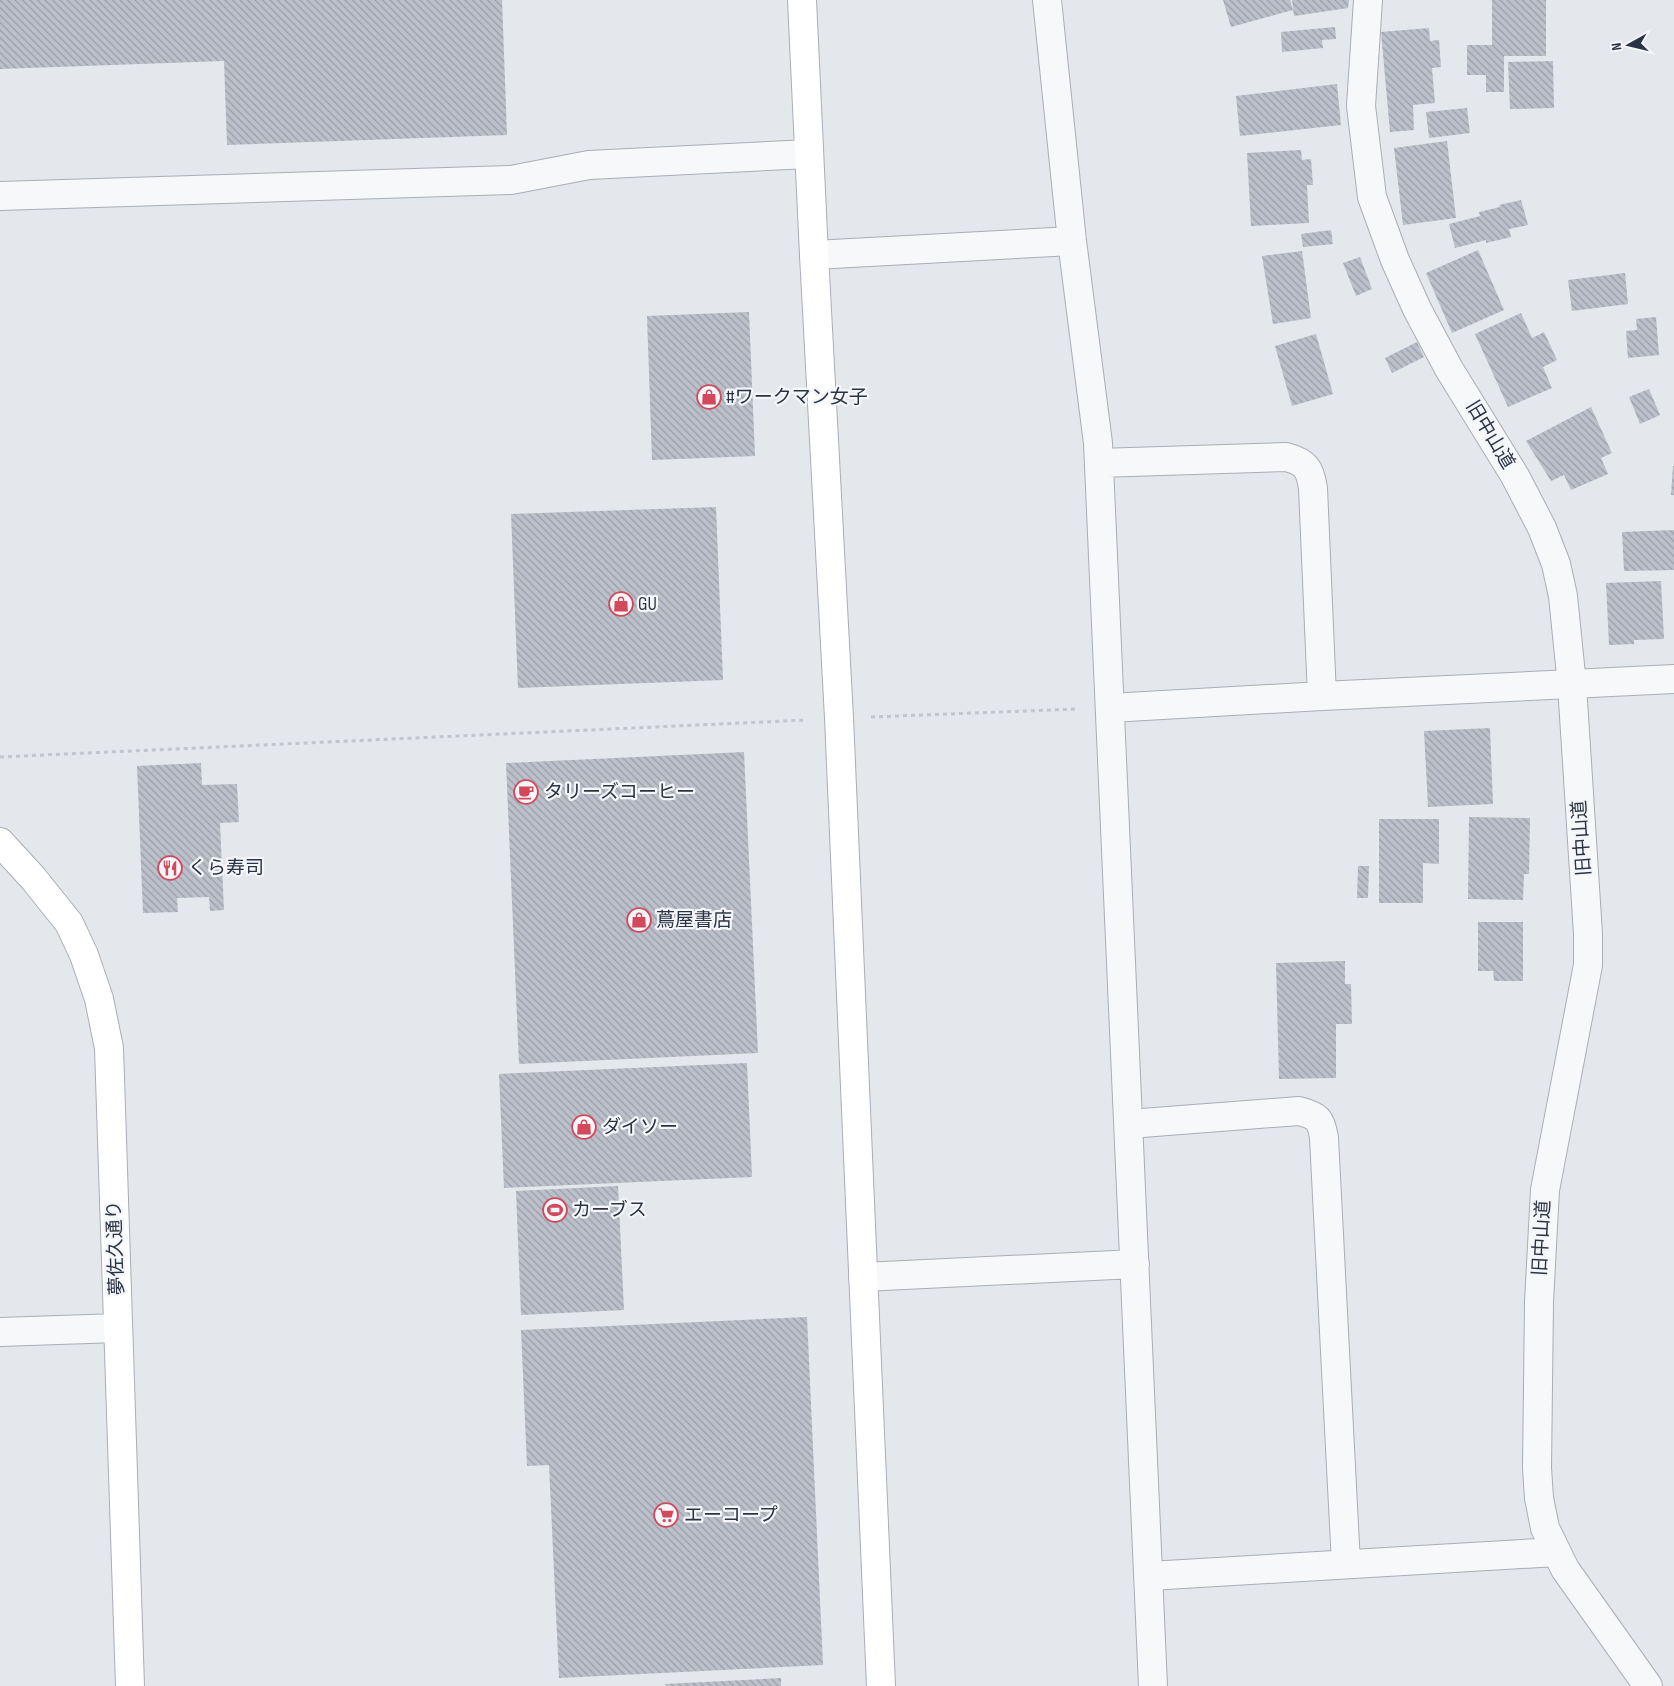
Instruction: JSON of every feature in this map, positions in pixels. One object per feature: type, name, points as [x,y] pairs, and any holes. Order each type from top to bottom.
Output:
[{"type":"street","points":[[802,0],[838,718],[881,1686]]},
{"type":"street","points":[[1046,0],[1072,241],[1098,443],[1154,1686]]},
{"type":"street","name":"旧中山道","points":[[1368,0],[1362,106],[1372,197],[1395,260],[1417,309],[1449,369],[1515,476],[1542,528],[1556,564],[1563,596],[1572,685],[1588,934],[1588,965],[1545,1190],[1539,1302],[1537,1468],[1539,1498],[1545,1528],[1565,1569],[1648,1686]]},
{"type":"street","points":[[0,196],[511,180],[589,165],[809,154]]},
{"type":"street","points":[[814,255],[1072,241]]},
{"type":"street","points":[[1098,463],[1286,457],[1301,461],[1311,474],[1313,488],[1322,696]]},
{"type":"street","points":[[1110,708],[1674,679]]},
{"type":"street","name":"夢佐久通り","points":[[0,842],[33,878],[68,923],[84,955],[99,999],[109,1048],[130,1686]]},
{"type":"street","points":[[1129,1124],[1300,1111],[1313,1114],[1321,1124],[1324,1138],[1346,1564]]},
{"type":"street","points":[[863,1277],[1135,1264]]},
{"type":"street","points":[[0,1332],[118,1328]]},
{"type":"street","points":[[1150,1576],[1556,1552]]},
{"type":"path","points":[[0,757],[838,718],[1110,708]]},
{"type":"building","points":[[0,0],[502,0],[507,135],[227,145],[224,61],[0,69]]},
{"type":"building","points":[[1223,0],[1290,0],[1293,10],[1231,27]]},
{"type":"building","points":[[1292,0],[1349,0],[1348,8],[1294,16]]},
{"type":"building","points":[[1492,0],[1546,0],[1546,56],[1504,56],[1504,92],[1486,92],[1486,75],[1467,75],[1467,45],[1492,45]]},
{"type":"building","points":[[1335,27],[1336,39],[1322,40],[1323,48],[1282,52],[1281,32]]},
{"type":"building","points":[[1429,28],[1430,41],[1439,40],[1441,67],[1432,68],[1435,103],[1413,105],[1414,130],[1390,132],[1381,32]]},
{"type":"building","points":[[1553,61],[1554,108],[1510,109],[1508,62]]},
{"type":"building","points":[[1337,84],[1341,125],[1240,136],[1236,96]]},
{"type":"building","points":[[1467,108],[1470,133],[1429,138],[1426,112]]},
{"type":"building","points":[[1447,141],[1456,218],[1403,225],[1394,148]]},
{"type":"building","points":[[1301,150],[1302,160],[1311,159],[1313,185],[1307,185],[1309,223],[1251,226],[1247,153]]},
{"type":"building","points":[[1521,200],[1528,225],[1509,229],[1511,237],[1486,243],[1486,240],[1455,248],[1449,224],[1480,216],[1479,212],[1500,207],[1499,205]]},
{"type":"building","points":[[1331,230],[1333,244],[1303,247],[1301,234]]},
{"type":"building","points":[[1478,250],[1504,310],[1452,333],[1426,273]]},
{"type":"building","points":[[1302,251],[1311,318],[1273,324],[1262,256]]},
{"type":"building","points":[[1360,257],[1372,289],[1356,296],[1343,263]]},
{"type":"building","points":[[1625,273],[1628,304],[1572,311],[1568,280]]},
{"type":"building","points":[[749,312],[755,456],[652,460],[647,316]]},
{"type":"building","points":[[1521,313],[1532,338],[1544,332],[1557,360],[1543,367],[1552,388],[1508,407],[1475,334]]},
{"type":"building","points":[[1656,317],[1659,355],[1628,358],[1626,331],[1637,330],[1636,319]]},
{"type":"building","points":[[1316,334],[1333,394],[1292,406],[1275,346]]},
{"type":"building","points":[[1417,342],[1424,357],[1392,373],[1385,358]]},
{"type":"building","points":[[1649,389],[1660,415],[1640,424],[1629,397]]},
{"type":"building","points":[[1591,407],[1612,453],[1601,458],[1608,474],[1571,490],[1564,475],[1551,481],[1526,441]]},
{"type":"building","points":[[1673,466],[1674,495],[1671,495]]},
{"type":"building","points":[[716,507],[723,680],[518,688],[511,514]]},
{"type":"building","points":[[1674,530],[1674,570],[1624,571],[1622,532]]},
{"type":"building","points":[[1661,581],[1664,639],[1634,640],[1634,644],[1609,645],[1606,583]]},
{"type":"building","points":[[1490,728],[1493,804],[1428,807],[1424,731]]},
{"type":"building","points":[[744,752],[758,1053],[519,1064],[506,763]]},
{"type":"building","points":[[201,763],[202,785],[237,784],[239,822],[220,823],[224,910],[210,911],[209,897],[177,898],[178,912],[143,913],[137,766]]},
{"type":"building","points":[[1469,817],[1530,818],[1529,874],[1524,874],[1523,900],[1468,899]]},
{"type":"building","points":[[1379,819],[1439,819],[1439,864],[1423,863],[1423,903],[1379,903]]},
{"type":"building","points":[[1358,866],[1369,866],[1368,898],[1357,898]]},
{"type":"building","points":[[1478,922],[1523,922],[1523,981],[1494,981],[1493,971],[1478,971]]},
{"type":"building","points":[[1345,961],[1345,984],[1351,984],[1352,1024],[1336,1024],[1336,1078],[1279,1079],[1276,963]]},
{"type":"building","points":[[747,1063],[752,1177],[504,1188],[499,1074]]},
{"type":"building","points":[[618,1186],[624,1310],[521,1315],[516,1191]]},
{"type":"building","points":[[807,1317],[823,1665],[559,1678],[549,1465],[527,1466],[521,1330]]},
{"type":"building","points":[[781,1678],[781,1686],[666,1686],[665,1684]]},
{"type":"place","name":"#ワークマン女子","points":[[709,397]]},
{"type":"place","name":"GU","points":[[621,604]]},
{"type":"place","name":"タリーズコーヒー","points":[[526,792]]},
{"type":"place","name":"くら寿司","points":[[170,868]]},
{"type":"place","name":"蔦屋書店","points":[[639,920]]},
{"type":"place","name":"ダイソー","points":[[584,1127]]},
{"type":"place","name":"カーブス","points":[[555,1210]]},
{"type":"place","name":"エーコープ","points":[[666,1515]]}]
